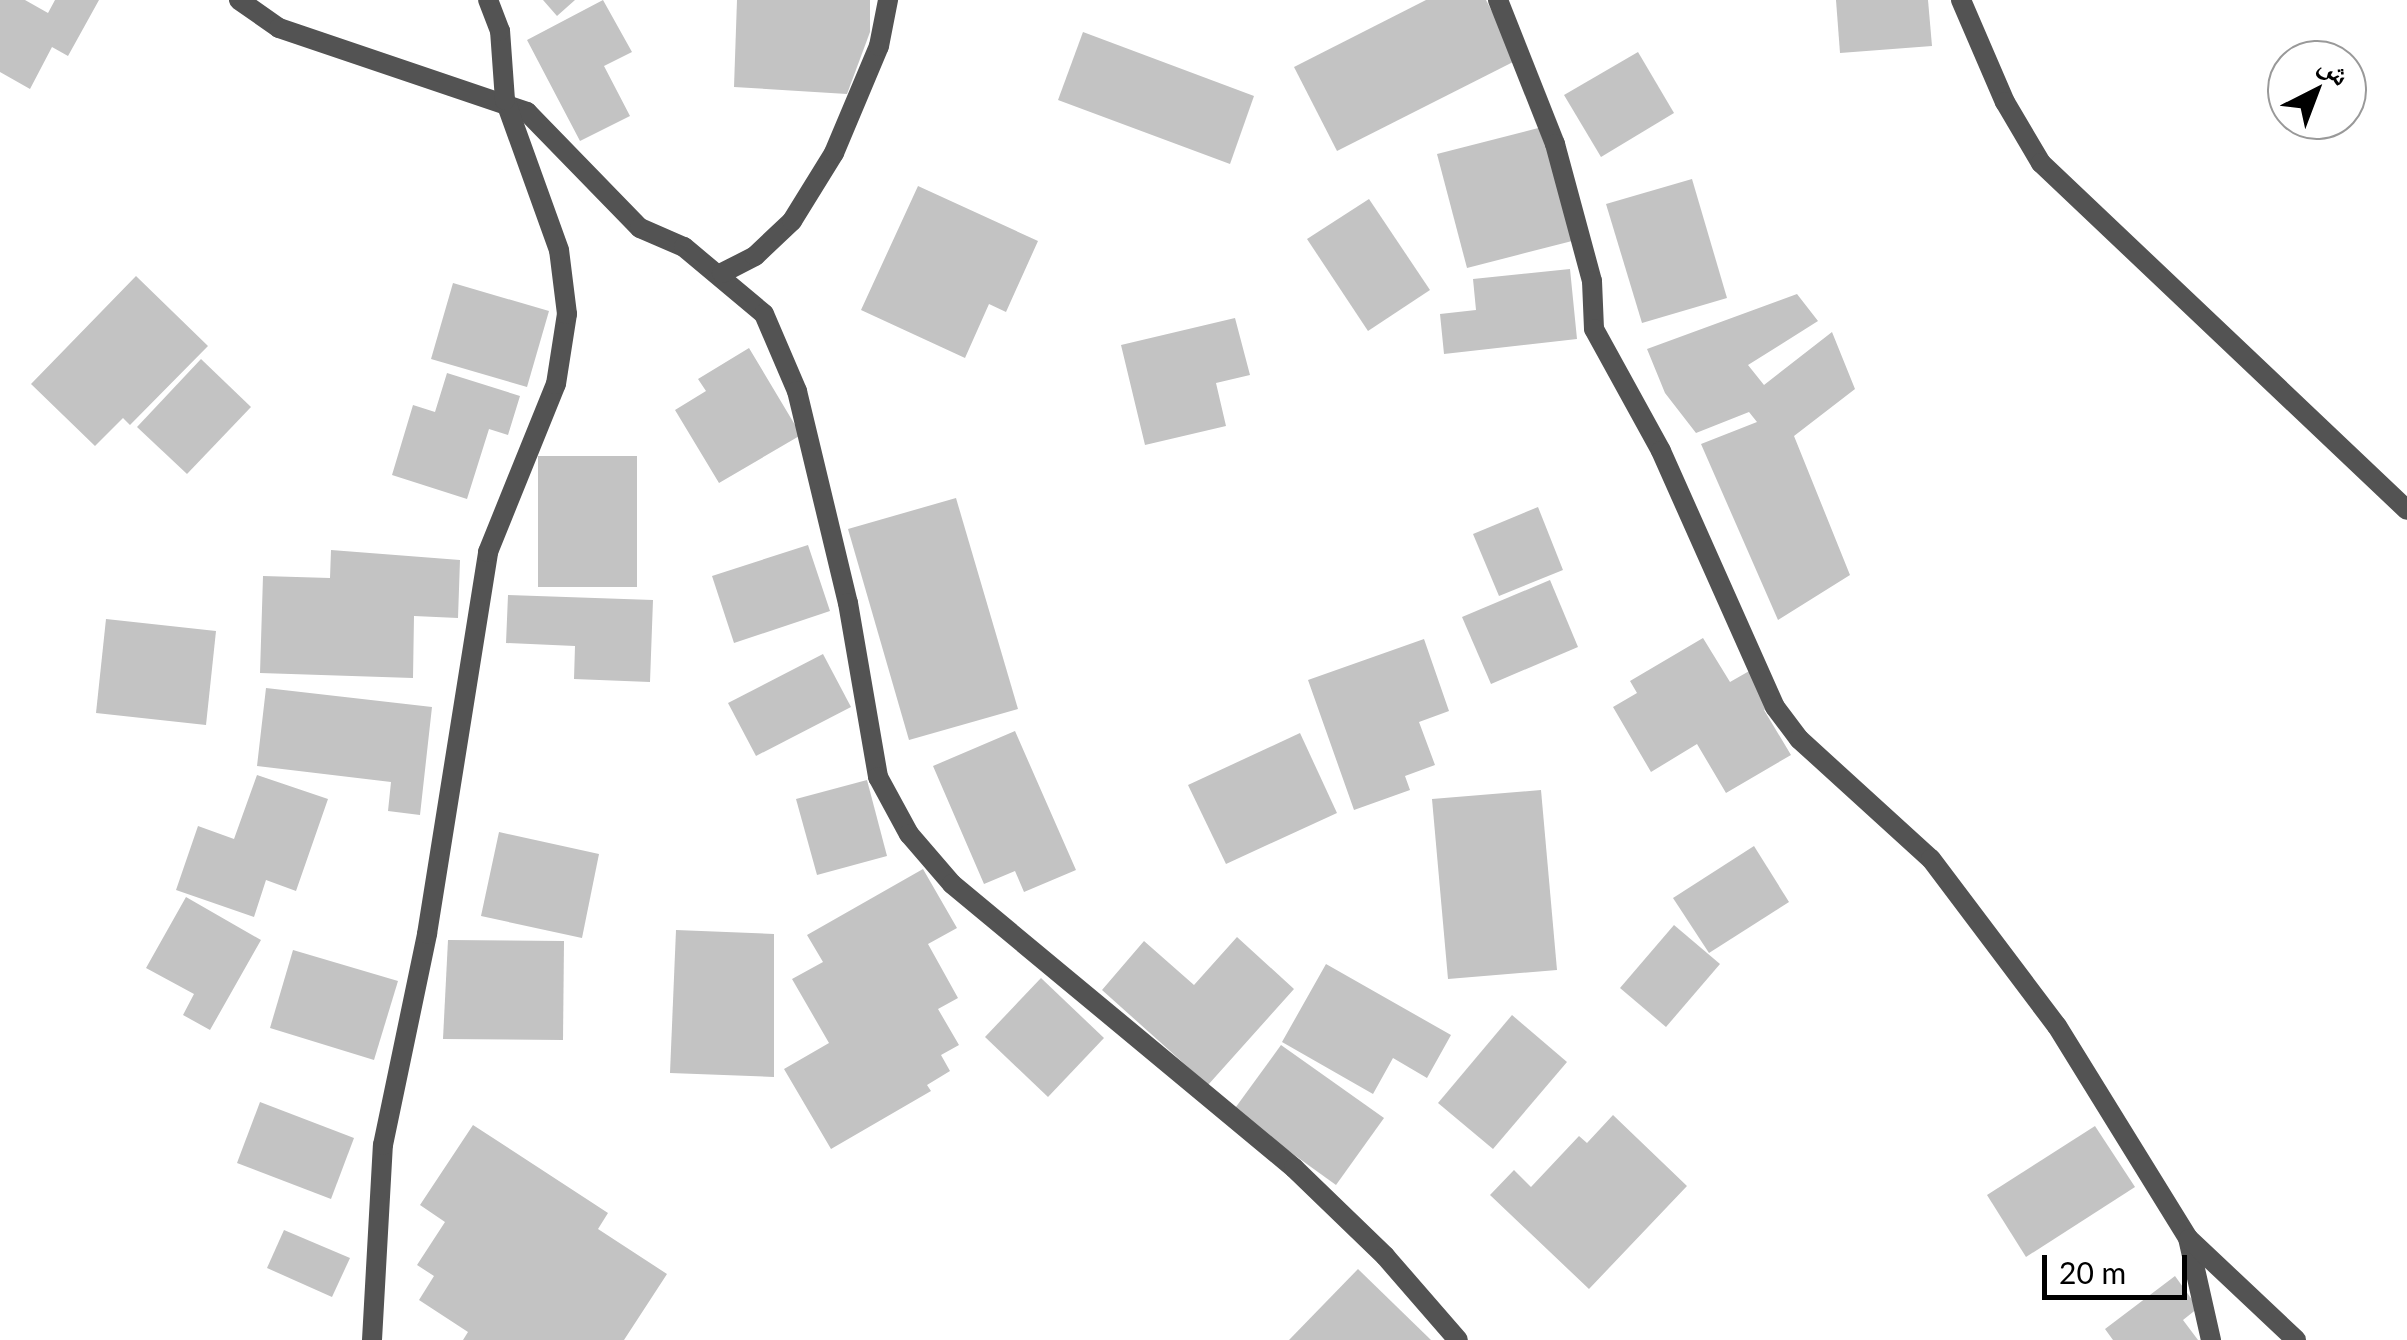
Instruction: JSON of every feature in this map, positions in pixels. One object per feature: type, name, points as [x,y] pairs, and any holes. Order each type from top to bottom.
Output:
[{"type":"street","points":[[239,0],[279,28],[505,100],[528,112],[640,228],[722,273],[764,314],[796,391],[848,603],[878,777],[908,834],[952,884],[1294,1168],[1385,1256],[1458,1340]]},
{"type":"street","points":[[372,1340],[383,1145],[427,934],[488,552],[556,384],[567,314],[559,250],[505,100],[500,32],[488,0]]},
{"type":"street","points":[[722,273],[755,256],[792,222],[834,154],[879,46],[888,0]]},
{"type":"street","points":[[1498,0],[1555,144],[1592,281],[1594,329],[1661,450],[1775,707],[1798,739],[1931,858],[2057,1026],[2188,1238],[2296,1340]]},
{"type":"street","points":[[1960,0],[2005,102],[2041,163],[2407,510]]},
{"type":"street","points":[[2188,1238],[2211,1340]]},
{"type":"building","points":[[0,0],[25,0],[48,13],[55,0],[99,0],[68,56],[52,47],[30,89],[0,72]]},
{"type":"building","points":[[543,0],[575,0],[557,16]]},
{"type":"building","points":[[603,0],[632,52],[604,66],[630,116],[580,141],[527,40]]},
{"type":"building","points":[[737,0],[870,0],[870,32],[847,94],[734,87]]},
{"type":"building","points":[[1426,0],[1486,0],[1517,60],[1337,151],[1294,67]]},
{"type":"building","points":[[1836,0],[1928,0],[1932,46],[1840,53]]},
{"type":"building","points":[[1083,32],[1254,96],[1230,164],[1058,100]]},
{"type":"building","points":[[1638,52],[1674,113],[1601,157],[1564,95]]},
{"type":"building","points":[[1546,126],[1576,240],[1467,268],[1437,154]]},
{"type":"building","points":[[1692,179],[1727,298],[1642,323],[1606,204]]},
{"type":"building","points":[[918,186],[1038,241],[1006,312],[989,304],[965,358],[861,310]]},
{"type":"building","points":[[1369,199],[1430,290],[1368,331],[1307,239]]},
{"type":"building","points":[[1570,269],[1577,339],[1444,354],[1440,314],[1476,310],[1473,279]]},
{"type":"building","points":[[136,276],[208,346],[130,425],[123,418],[95,446],[31,384]]},
{"type":"building","points":[[453,283],[549,311],[527,387],[431,359]]},
{"type":"building","points":[[1797,294],[1818,321],[1748,365],[1764,385],[1832,332],[1855,389],[1794,436],[1850,575],[1778,620],[1701,444],[1757,422],[1749,412],[1696,433],[1665,393],[1647,349]]},
{"type":"building","points":[[1235,318],[1250,375],[1216,383],[1226,426],[1145,445],[1121,345]]},
{"type":"building","points":[[749,348],[801,435],[719,483],[675,410],[706,391],[698,379]]},
{"type":"building","points":[[201,359],[251,407],[187,474],[137,427]]},
{"type":"building","points":[[447,373],[520,396],[508,435],[489,429],[467,499],[392,475],[413,405],[435,412]]},
{"type":"building","points":[[538,456],[637,456],[637,587],[538,587]]},
{"type":"building","points":[[956,498],[1018,709],[909,740],[848,529]]},
{"type":"building","points":[[1538,507],[1563,570],[1499,596],[1473,534]]},
{"type":"building","points":[[808,545],[830,611],[734,643],[712,576]]},
{"type":"building","points":[[331,550],[460,560],[458,618],[414,616],[413,678],[260,673],[263,576],[330,578]]},
{"type":"building","points":[[1550,580],[1578,647],[1491,684],[1462,617]]},
{"type":"building","points":[[508,595],[653,600],[650,682],[574,679],[575,646],[506,643]]},
{"type":"building","points":[[106,619],[216,631],[206,725],[96,713]]},
{"type":"building","points":[[1703,638],[1730,682],[1751,670],[1772,706],[1764,710],[1791,755],[1726,793],[1697,744],[1651,772],[1613,707],[1637,693],[1630,681]]},
{"type":"building","points":[[1424,639],[1449,711],[1419,722],[1435,765],[1405,776],[1410,790],[1354,810],[1308,680]]},
{"type":"building","points":[[823,654],[851,707],[756,756],[728,703]]},
{"type":"building","points":[[266,688],[432,707],[420,815],[388,811],[391,782],[257,766]]},
{"type":"building","points":[[1015,731],[1076,870],[1024,892],[1015,871],[984,884],[933,766]]},
{"type":"building","points":[[1300,733],[1337,813],[1226,864],[1188,785]]},
{"type":"building","points":[[257,775],[328,799],[296,891],[266,880],[254,917],[176,890],[198,826],[234,839]]},
{"type":"building","points":[[867,780],[887,856],[817,875],[796,799]]},
{"type":"building","points":[[1541,790],[1557,970],[1448,979],[1432,799]]},
{"type":"building","points":[[499,832],[599,854],[582,938],[481,916]]},
{"type":"building","points":[[1754,846],[1789,902],[1709,953],[1673,898]]},
{"type":"building","points":[[923,869],[957,928],[928,944],[958,998],[938,1009],[959,1045],[941,1055],[950,1071],[927,1085],[931,1091],[831,1149],[784,1069],[829,1043],[792,979],[823,962],[807,935]]},
{"type":"building","points":[[186,897],[261,940],[210,1030],[183,1015],[194,994],[146,968]]},
{"type":"building","points":[[1674,925],[1720,964],[1666,1027],[1620,988]]},
{"type":"building","points":[[676,930],[774,934],[774,1077],[670,1073]]},
{"type":"building","points":[[1237,937],[1294,989],[1208,1085],[1102,990],[1144,941],[1194,985]]},
{"type":"building","points":[[448,940],[564,941],[563,1040],[443,1039]]},
{"type":"building","points":[[293,950],[398,981],[374,1060],[270,1028]]},
{"type":"building","points":[[1326,964],[1451,1035],[1427,1078],[1393,1058],[1373,1094],[1282,1042]]},
{"type":"building","points":[[1041,978],[1104,1038],[1048,1097],[985,1037]]},
{"type":"building","points":[[1512,1015],[1567,1062],[1493,1149],[1438,1103]]},
{"type":"building","points":[[1281,1045],[1384,1118],[1336,1185],[1233,1111]]},
{"type":"building","points":[[260,1102],[354,1138],[331,1199],[237,1163]]},
{"type":"building","points":[[1613,1115],[1687,1186],[1589,1289],[1490,1195],[1514,1170],[1531,1187],[1579,1136],[1587,1143]]},
{"type":"building","points":[[473,1125],[608,1213],[598,1229],[667,1274],[624,1340],[463,1340],[468,1332],[419,1300],[434,1276],[417,1265],[445,1222],[420,1205]]},
{"type":"building","points":[[2095,1126],[2135,1187],[2026,1257],[1987,1195]]},
{"type":"building","points":[[284,1230],[350,1258],[332,1297],[267,1268]]},
{"type":"building","points":[[1358,1269],[1431,1340],[1289,1340]]},
{"type":"building","points":[[2175,1276],[2198,1308],[2183,1320],[2198,1340],[2113,1340],[2105,1329]]}]
